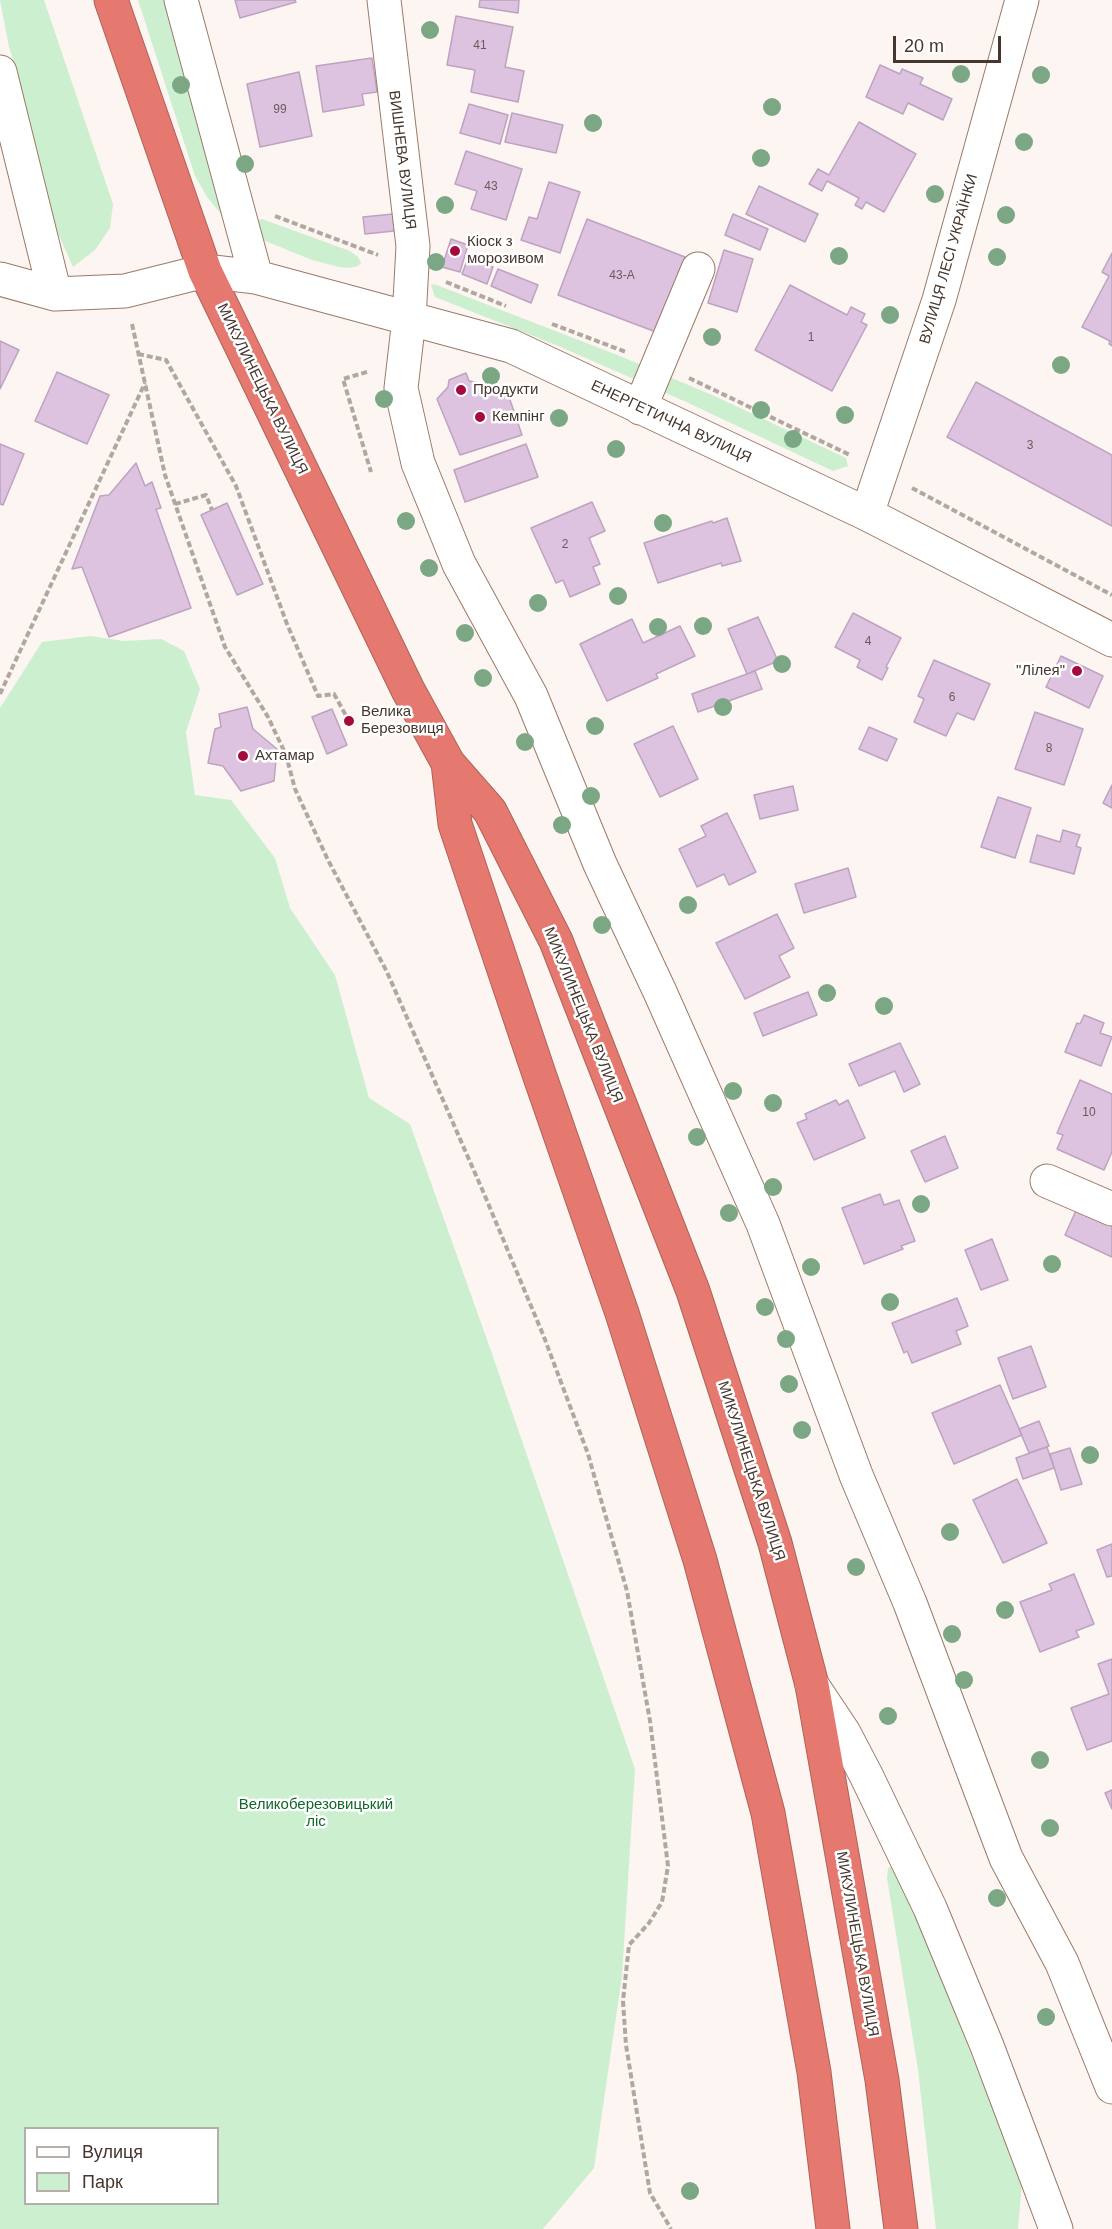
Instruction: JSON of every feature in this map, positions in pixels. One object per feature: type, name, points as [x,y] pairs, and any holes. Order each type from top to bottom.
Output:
[{"type":"highway","name":"МИКУЛИНЕЦЬКА ВУЛИЦЯ","points":[[111,0],[205,271],[408,690],[448,763],[490,811],[556,941],[693,1291],[775,1543],[812,1685],[882,2080],[901,2229]]},
{"type":"highway","name":"МИКУЛИНЕЦЬКА ВУЛИЦЯ","points":[[448,763],[455,824],[630,1335],[700,1560],[768,1813],[814,2072],[833,2229]]},
{"type":"street","points":[[181,0],[256,277]]},
{"type":"street","name":"ВИШНЕВА ВУЛИЦЯ","points":[[384,0],[413,246],[410,319],[402,387],[418,462],[459,564],[531,696],[600,864],[660,992],[763,1224],[856,1475],[910,1603],[1006,1858],[1062,1963],[1112,2087]]},
{"type":"street","name":"ВУЛИЦЯ ЛЕСІ УКРАЇНКИ","points":[[867,514],[939,300],[1022,0]]},
{"type":"street","points":[[0,72],[55,294]]},
{"type":"street","points":[[640,408],[698,269]]},
{"type":"street","name":"ЕНЕРГЕТИЧНА ВУЛИЦЯ","points":[[205,271],[256,277],[511,346],[867,514],[1112,640]]},
{"type":"street","points":[[0,279],[55,294],[125,291],[205,271]]},
{"type":"street","points":[[1047,1181],[1112,1209]]},
{"type":"street","points":[[812,1685],[844,1733],[861,1765],[930,1908],[987,2046],[1056,2229]]},
{"type":"path","points":[[125,291],[165,475],[225,647],[268,717],[286,755],[295,789],[328,860],[387,972],[485,1196],[544,1337],[594,1477],[627,1591],[650,1721],[668,1866],[662,1902],[649,1923],[628,1945],[623,2001],[626,2045],[650,2193],[670,2229]]},
{"type":"path","points":[[138,354],[166,360],[237,486],[287,624],[318,696],[334,694],[349,721]]},
{"type":"path","points":[[0,694],[145,382]]},
{"type":"path","points":[[344,386],[371,472]]},
{"type":"path","points":[[175,504],[206,495],[212,510]]},
{"type":"green space","points":[[0,0],[44,0],[113,204],[110,228],[95,250],[73,267],[54,224],[25,126],[17,71],[9,47]]},
{"type":"green space","points":[[138,0],[173,0],[235,225],[221,214],[207,197],[195,176]]},
{"type":"green space","points":[[262,219],[350,251],[358,257],[361,263],[350,268],[339,267],[312,260],[258,238],[254,221]]},
{"type":"green space","points":[[434,284],[620,356],[719,398],[846,458],[848,466],[833,471],[684,401],[556,345],[435,297],[431,285]]},
{"type":"green space","name":"Великоберезовицький ліс","points":[[90,636],[124,641],[161,639],[184,651],[200,689],[186,732],[195,795],[231,800],[275,858],[290,908],[335,975],[369,1098],[410,1124],[490,1348],[635,1769],[622,1976],[594,2168],[543,2229],[0,2229],[0,708],[42,642]]},
{"type":"green space","points":[[892,1866],[914,1911],[1022,2183],[1018,2229],[936,2229],[918,2070],[887,1878],[888,1868]]},
{"type":"building","points":[[235,0],[295,0],[296,2],[240,18]]},
{"type":"building","points":[[480,0],[519,0],[518,13],[479,7]]},
{"type":"building","points":[[456,16],[513,27],[505,67],[524,71],[518,102],[471,92],[475,70],[447,65]]},
{"type":"building","points":[[372,58],[377,92],[362,94],[364,105],[323,112],[316,66]]},
{"type":"building","points":[[880,65],[900,74],[902,69],[923,78],[920,84],[952,99],[943,120],[908,103],[903,114],[866,97]]},
{"type":"building","points":[[299,72],[312,136],[260,147],[247,84]]},
{"type":"building","points":[[469,104],[508,115],[500,144],[460,133]]},
{"type":"building","points":[[512,113],[563,125],[556,153],[505,142]]},
{"type":"building","points":[[859,122],[916,154],[884,212],[866,202],[862,209],[855,205],[859,198],[827,181],[822,191],[809,184],[818,169],[829,175]]},
{"type":"building","points":[[466,151],[522,169],[506,220],[471,209],[477,191],[455,184]]},
{"type":"building","points":[[549,182],[580,192],[560,253],[521,240],[529,217],[537,219]]},
{"type":"building","points":[[759,186],[818,214],[805,242],[746,214]]},
{"type":"building","points":[[393,214],[394,231],[365,234],[363,217]]},
{"type":"building","points":[[733,214],[768,229],[760,250],[725,235]]},
{"type":"building","points":[[587,219],[685,257],[656,332],[558,295]]},
{"type":"building","points":[[451,239],[468,245],[460,272],[442,267]]},
{"type":"building","points":[[724,250],[753,259],[737,312],[708,303]]},
{"type":"building","points":[[1112,253],[1112,346],[1109,344],[1110,341],[1082,327],[1109,276],[1102,272]]},
{"type":"building","points":[[468,258],[493,267],[487,284],[462,274]]},
{"type":"building","points":[[498,269],[538,285],[531,303],[491,286]]},
{"type":"building","points":[[790,285],[847,315],[851,307],[865,314],[861,322],[867,325],[832,391],[755,350]]},
{"type":"building","points":[[0,341],[19,350],[0,389]]},
{"type":"building","points":[[57,372],[109,395],[87,444],[35,421]]},
{"type":"building","name":"Кемпінг","points":[[466,373],[469,381],[506,388],[522,435],[460,455],[437,399],[448,387],[449,380]]},
{"type":"building","points":[[976,382],[1112,455],[1112,526],[947,437]]},
{"type":"building","points":[[0,444],[24,454],[3,505],[0,504]]},
{"type":"building","points":[[526,444],[538,477],[465,502],[454,470]]},
{"type":"building","points":[[136,463],[145,486],[152,482],[161,508],[156,509],[191,608],[109,637],[82,567],[72,569],[100,496],[109,495]]},
{"type":"building","points":[[592,502],[605,531],[589,538],[600,564],[593,567],[600,584],[570,597],[563,580],[556,583],[531,528]]},
{"type":"building","points":[[227,503],[263,584],[237,595],[201,515]]},
{"type":"building","points":[[727,518],[741,561],[722,566],[721,563],[658,583],[644,543]]},
{"type":"building","points":[[853,613],[901,638],[882,680],[857,667],[860,660],[835,647]]},
{"type":"building","points":[[758,617],[778,661],[747,674],[728,629]]},
{"type":"building","points":[[632,619],[643,643],[680,626],[695,656],[656,674],[658,678],[607,701],[580,644]]},
{"type":"building","points":[[1061,656],[1103,676],[1089,708],[1046,687]]},
{"type":"building","points":[[934,660],[990,684],[974,720],[957,713],[946,736],[914,722],[924,699],[918,696]]},
{"type":"building","points":[[755,671],[762,689],[698,712],[692,694]]},
{"type":"building","name":"Ахтамар","points":[[247,707],[253,729],[277,749],[274,781],[241,791],[223,766],[208,763],[215,729],[221,727],[219,714]]},
{"type":"building","points":[[332,709],[347,745],[327,754],[312,717]]},
{"type":"building","points":[[1035,712],[1083,729],[1064,785],[1015,769]]},
{"type":"building","points":[[673,726],[698,779],[660,797],[634,744]]},
{"type":"building","points":[[869,727],[897,739],[887,761],[859,749]]},
{"type":"building","points":[[1112,785],[1112,808],[1103,803]]},
{"type":"building","points":[[793,786],[798,810],[760,819],[754,795]]},
{"type":"building","points":[[998,797],[1031,808],[1015,858],[981,847]]},
{"type":"building","points":[[727,813],[756,872],[729,885],[724,874],[697,887],[679,849],[706,836],[701,826]]},
{"type":"building","points":[[1063,830],[1080,835],[1076,846],[1081,848],[1074,874],[1030,862],[1037,835],[1060,842]]},
{"type":"building","points":[[848,868],[856,897],[804,913],[795,884]]},
{"type":"building","points":[[777,914],[794,948],[779,956],[790,977],[745,999],[716,943]]},
{"type":"building","points":[[808,992],[817,1015],[763,1036],[754,1013]]},
{"type":"building","points":[[1084,1015],[1104,1023],[1100,1033],[1112,1037],[1101,1066],[1065,1052],[1077,1023],[1080,1024]]},
{"type":"building","points":[[900,1043],[920,1084],[904,1092],[895,1071],[859,1086],[849,1064]]},
{"type":"building","points":[[1080,1080],[1112,1094],[1112,1152],[1104,1170],[1057,1149],[1063,1135],[1057,1133]]},
{"type":"building","points":[[836,1100],[839,1105],[848,1100],[865,1138],[814,1160],[797,1123],[807,1119],[805,1114]]},
{"type":"building","points":[[945,1136],[958,1168],[925,1182],[911,1151]]},
{"type":"building","points":[[880,1194],[884,1205],[899,1200],[915,1241],[901,1246],[903,1249],[864,1264],[842,1208]]},
{"type":"building","points":[[1078,1206],[1112,1222],[1112,1257],[1065,1235]]},
{"type":"building","points":[[992,1239],[1008,1280],[981,1290],[965,1250]]},
{"type":"building","points":[[957,1298],[968,1326],[956,1331],[961,1344],[912,1363],[907,1351],[904,1353],[892,1323]]},
{"type":"building","points":[[1031,1346],[1046,1387],[1013,1399],[998,1358]]},
{"type":"building","points":[[1000,1385],[1022,1435],[954,1464],[932,1413]]},
{"type":"building","points":[[1039,1421],[1049,1446],[1029,1453],[1019,1429]]},
{"type":"building","points":[[1047,1447],[1054,1468],[1023,1479],[1016,1458]]},
{"type":"building","points":[[1070,1448],[1082,1484],[1061,1490],[1050,1454]]},
{"type":"building","points":[[1017,1479],[1047,1543],[1003,1563],[973,1500]]},
{"type":"building","points":[[1112,1544],[1112,1576],[1107,1577],[1097,1550]]},
{"type":"building","points":[[1074,1574],[1094,1624],[1076,1631],[1079,1637],[1040,1652],[1020,1602],[1052,1590],[1049,1584]]},
{"type":"building","points":[[1112,1659],[1112,1741],[1087,1750],[1071,1708],[1109,1694],[1098,1664]]},
{"type":"building","points":[[1112,1790],[1112,1809],[1105,1793]]},
{"type":"place","name":"Кіоск з морозивом","points":[[455,251]]},
{"type":"place","name":"Продукти","points":[[461,390]]},
{"type":"place","name":"Кемпінг","points":[[480,417]]},
{"type":"place","name":"\"Лілея\"","points":[[1077,671]]},
{"type":"place","name":"Велика Березовиця","points":[[349,721]]},
{"type":"place","name":"Ахтамар","points":[[243,756]]}]
